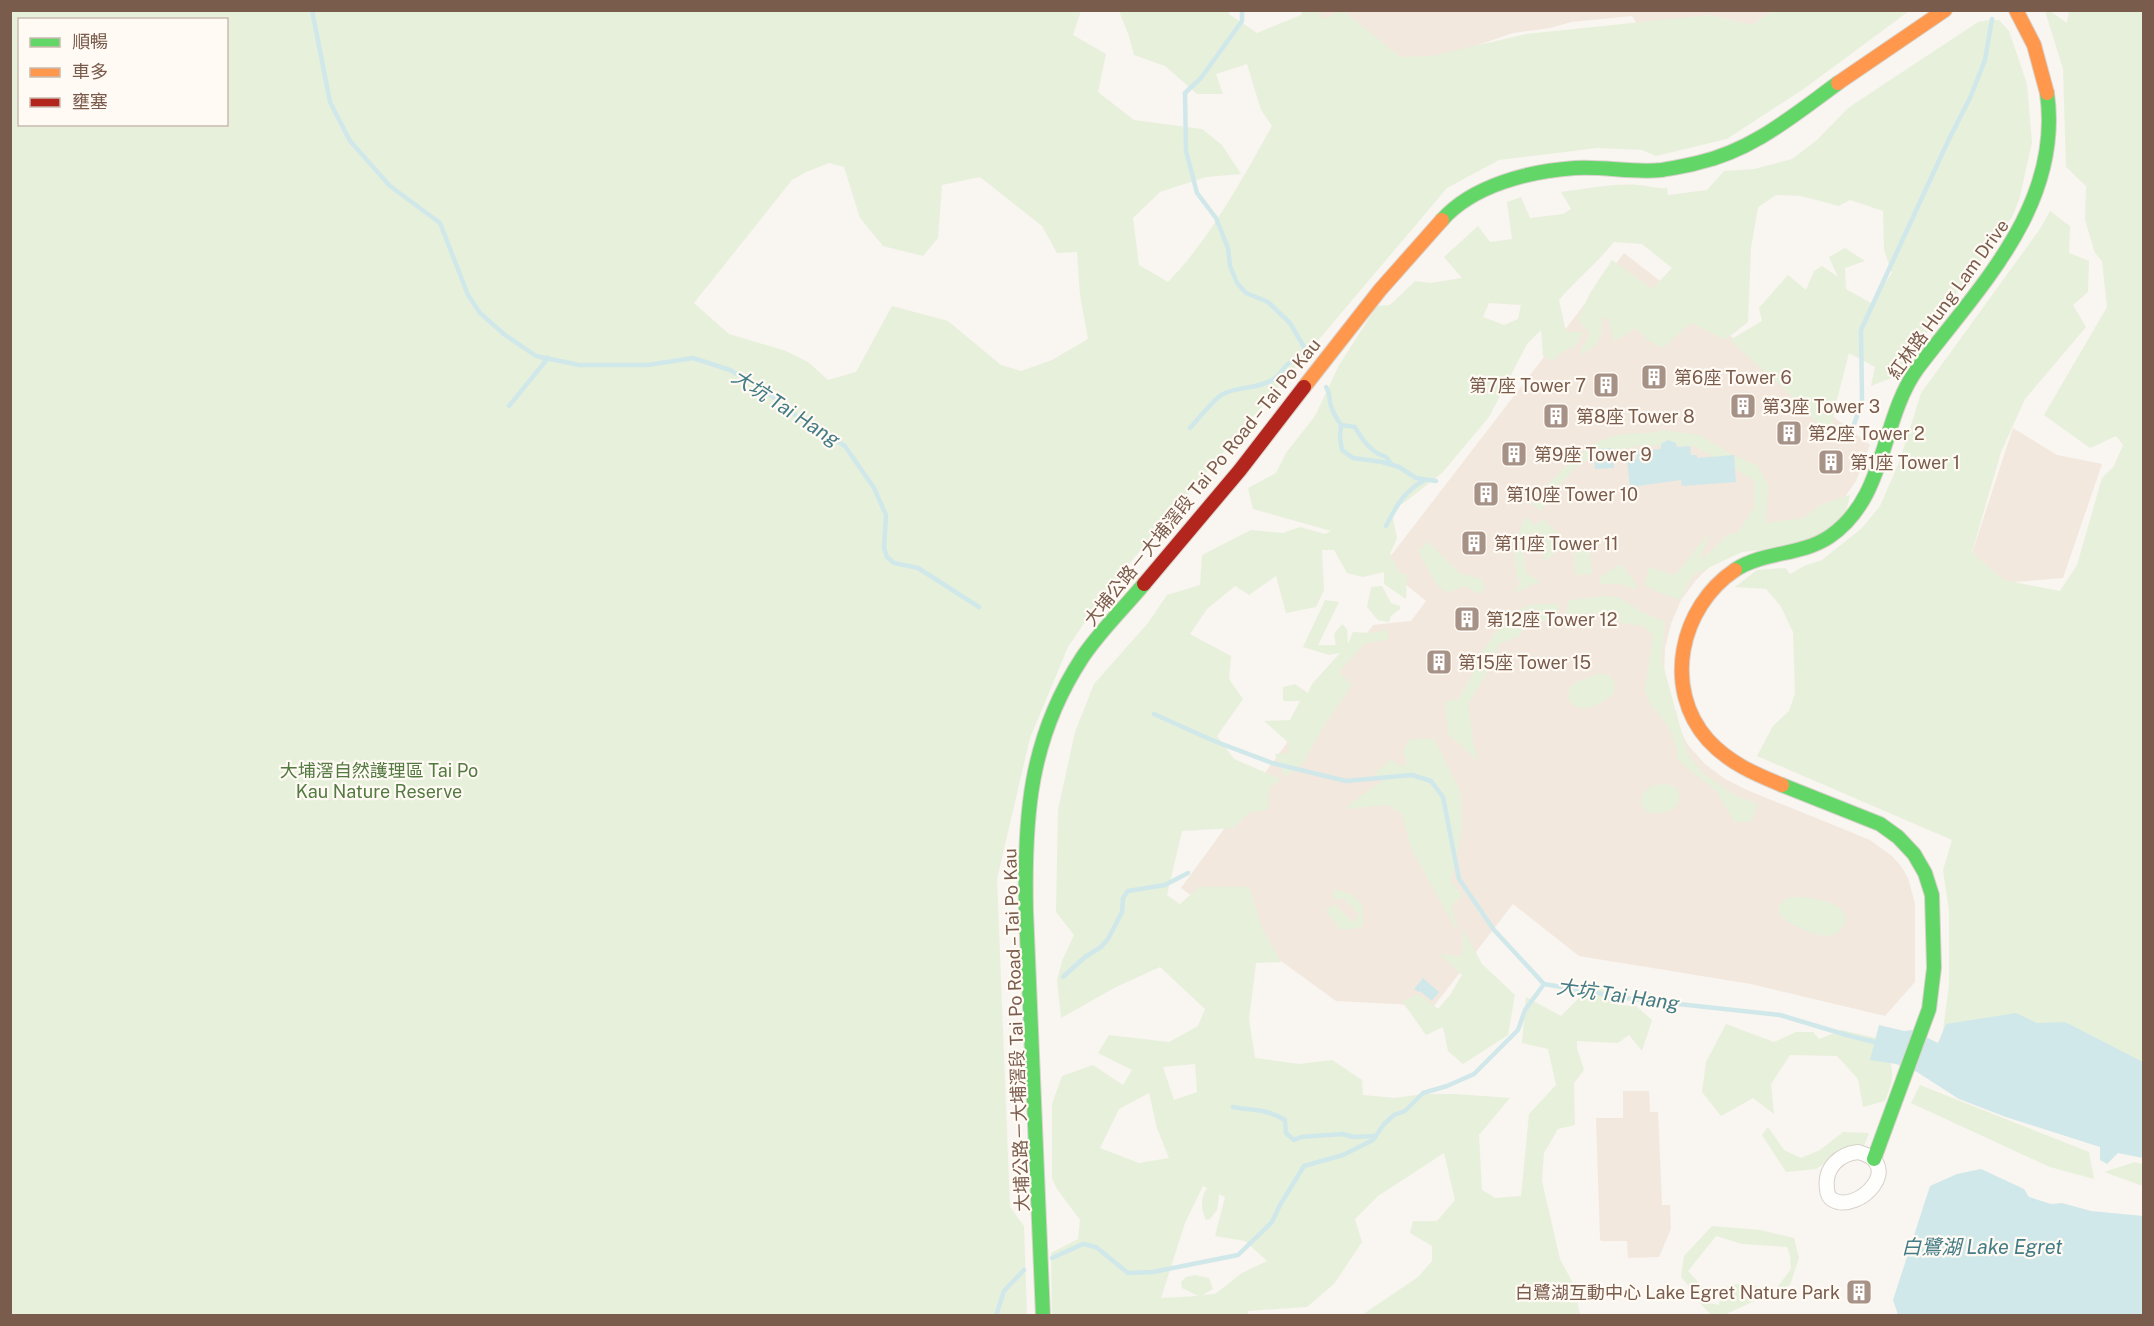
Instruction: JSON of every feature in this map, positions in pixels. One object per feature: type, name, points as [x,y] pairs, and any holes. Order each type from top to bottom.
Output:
[{"type":"main road","name":"大埔公路－大埔滘段 Tai Po Road – Tai Po Kau","points":[[1043,1316],[1027,906],[1030,798],[1037,758],[1046,728],[1060,696],[1083,656],[1240,470],[1380,290],[1447,215],[1480,192],[1530,174],[1576,168],[1660,170],[1699,163],[1730,153],[1764,137],[1945,10]]},
{"type":"main road","name":"紅林路 Hung Lam Drive","points":[[1874,1159],[1923,1029],[1932,989],[1934,917],[1932,895],[1925,873],[1914,854],[1898,837],[1880,824],[1754,774],[1734,764],[1717,751],[1703,734],[1692,715],[1684,694],[1681,672],[1682,651],[1696,609],[1709,591],[1725,576],[1743,564],[1764,556],[1803,549],[1816,544],[1829,537],[1851,517],[1875,479],[1894,410],[1907,383],[2009,249],[2025,224],[2043,177],[2047,158],[2049,118],[2045,78],[2024,22],[2016,10]]},
{"type":"shaded area","points":[[1306,10],[1772,11],[1752,25],[1709,15],[1642,31],[1632,16],[1571,22],[1550,28],[1513,33],[1429,62],[1392,66]]},
{"type":"shaded area","points":[[1624,253],[1870,445],[1856,481],[1845,497],[1782,534],[1714,562],[1696,580],[1681,600],[1671,624],[1665,648],[1664,674],[1676,723],[1688,745],[1705,764],[1725,779],[1747,790],[1870,840],[1892,856],[1901,866],[1908,878],[1915,904],[1915,982],[1885,1016],[1751,984],[1579,956],[1513,904],[1434,1006],[1336,1001],[1181,888],[1373,625],[1411,621],[1426,601],[1383,566]]},
{"type":"shaded area","points":[[2013,428],[2057,455],[2102,464],[2063,578],[2002,583],[1971,556]]},
{"type":"shaded area","points":[[1623,1091],[1649,1091],[1650,1112],[1658,1112],[1662,1205],[1670,1205],[1671,1229],[1659,1257],[1628,1258],[1627,1241],[1601,1241],[1600,1238],[1596,1118],[1623,1118]]},
{"type":"green space","name":"大埔滘自然護理區 Tai Po Kau Nature Reserve","points":[[10,11],[1081,11],[1073,35],[1106,54],[1098,92],[1134,120],[1202,129],[1222,145],[1241,174],[1206,177],[1160,192],[1133,218],[1139,265],[1168,282],[1212,227],[1272,126],[1261,110],[1247,64],[1216,74],[1223,94],[1197,94],[1165,66],[1134,55],[1119,11],[1230,11],[1229,14],[1257,33],[1301,15],[1302,11],[1318,11],[1324,20],[1338,11],[1344,11],[1400,57],[1432,56],[1526,34],[1709,15],[1752,25],[1772,11],[1909,11],[1805,88],[1727,139],[1656,156],[1642,150],[1597,148],[1499,160],[1447,188],[1106,591],[1068,647],[1030,738],[997,879],[1010,1207],[1024,1226],[1027,1316],[11,1315]],"holes":[[[829,163],[844,167],[860,218],[883,246],[923,256],[938,238],[942,185],[980,177],[1042,226],[1057,253],[1077,252],[1080,295],[1088,339],[1052,360],[1021,371],[1001,365],[948,321],[892,306],[856,372],[828,380],[808,362],[786,351],[729,334],[694,303],[792,180]]]},
{"type":"green space","points":[[2045,11],[2050,11],[2067,23],[2069,11],[2143,11],[2143,1092],[1941,1045],[1949,985],[1949,911],[1943,870],[1952,840],[1757,756],[1773,726],[1789,711],[1795,693],[1793,632],[1780,605],[1766,589],[1735,587],[1757,570],[1785,568],[1790,574],[1822,560],[1862,528],[1880,506],[1900,460],[1921,393],[2040,229],[2050,211],[2070,226],[2069,253],[2089,261],[2088,292],[2073,305],[2086,327],[2025,399],[2001,452],[1972,552],[2004,580],[2060,591],[2077,565],[2102,478],[2114,466],[2123,445],[2116,436],[2090,448],[2044,415],[2107,307],[2102,261],[2095,253],[2085,220],[2086,186],[2066,167],[2063,69]]},
{"type":"green space","points":[[1999,20],[2009,31],[2027,84],[2032,143],[2019,200],[2012,217],[1894,377],[1871,386],[1875,367],[1849,353],[1835,407],[1830,438],[1794,399],[1730,340],[1762,321],[1759,308],[1788,275],[1806,290],[1814,271],[1822,266],[1838,277],[1829,257],[1845,248],[1865,261],[1845,268],[1846,289],[1871,303],[1892,273],[1884,250],[1883,211],[1850,200],[1839,206],[1801,196],[1776,195],[1758,207],[1751,248],[1748,322],[1725,340],[1691,323],[1662,348],[1645,338],[1636,328],[1614,342],[1608,319],[1602,317],[1602,331],[1599,340],[1593,348],[1581,355],[1582,348],[1590,334],[1578,319],[1590,293],[1612,260],[1652,289],[1672,268],[1642,244],[1614,242],[1559,300],[1566,332],[1584,332],[1574,347],[1565,350],[1553,361],[1543,356],[1541,330],[1527,344],[1489,417],[1442,473],[1391,510],[1397,538],[1390,554],[1400,573],[1407,575],[1406,599],[1384,584],[1384,572],[1363,577],[1347,573],[1334,550],[1322,550],[1324,590],[1316,607],[1286,613],[1276,576],[1249,595],[1235,586],[1207,609],[1190,634],[1231,656],[1229,679],[1243,699],[1217,736],[1234,759],[1281,779],[1269,788],[1268,810],[1250,812],[1233,828],[1182,831],[1167,895],[1180,904],[1199,887],[1249,887],[1261,926],[1281,962],[1256,963],[1249,1019],[1255,1058],[1299,1064],[1332,1060],[1362,1080],[1363,1095],[1395,1098],[1423,1094],[1457,1094],[1510,1098],[1479,1135],[1482,1190],[1495,1198],[1521,1196],[1529,1114],[1556,1085],[1548,1049],[1522,1043],[1526,997],[1561,1016],[1590,987],[1606,989],[1618,1005],[1636,1006],[1652,1020],[1642,1051],[1629,1035],[1618,1043],[1577,1041],[1584,1070],[1574,1083],[1575,1125],[1558,1129],[1544,1153],[1542,1181],[1560,1259],[1575,1287],[1580,1315],[1362,1315],[1418,1277],[1432,1261],[1432,1246],[1410,1233],[1413,1221],[1437,1221],[1455,1200],[1444,1153],[1378,1196],[1355,1219],[1362,1242],[1334,1284],[1307,1307],[1248,1311],[1248,1316],[1052,1315],[1051,1253],[1078,1239],[1080,1220],[1057,1189],[1052,1178],[1052,1104],[1062,1076],[1093,1065],[1123,1085],[1132,1070],[1098,1053],[1109,1035],[1169,1042],[1198,1026],[1205,1009],[1160,967],[1114,988],[1061,1018],[1057,980],[1062,961],[1074,935],[1056,912],[1058,810],[1075,732],[1094,684],[1148,623],[1167,595],[1200,585],[1202,555],[1251,530],[1283,533],[1300,527],[1325,534],[1331,531],[1253,509],[1248,488],[1276,473],[1286,453],[1315,416],[1339,365],[1377,306],[1390,305],[1415,281],[1430,283],[1462,278],[1444,257],[1478,226],[1490,242],[1512,239],[1507,202],[1521,197],[1530,218],[1563,214],[1571,209],[1561,192],[1629,185],[1667,188],[1668,195],[1707,190],[1724,171],[1754,169],[1792,159],[1817,140],[1848,108],[1978,22]],"holes":[[[1489,303],[1521,305],[1518,319],[1504,325],[1483,317]],[[1195,1064],[1197,1092],[1174,1100],[1163,1067]],[[1149,1093],[1157,1128],[1169,1158],[1139,1163],[1100,1148],[1119,1109]],[[1203,1186],[1207,1188],[1202,1204],[1206,1220],[1210,1219],[1217,1210],[1219,1194],[1225,1197],[1215,1236],[1245,1241],[1267,1261],[1242,1273],[1215,1294],[1203,1295],[1213,1289],[1209,1278],[1195,1275],[1186,1277],[1181,1282],[1182,1288],[1198,1296],[1161,1298],[1185,1223]]]},
{"type":"green space","points":[[1664,430],[1699,435],[1733,455],[1758,466],[1768,485],[1766,523],[1803,518],[1822,504],[1850,495],[1846,512],[1820,536],[1791,547],[1742,552],[1693,575],[1680,600],[1645,585],[1649,567],[1674,575],[1710,534],[1699,560],[1726,536],[1738,532],[1754,508],[1754,480],[1694,446],[1644,445],[1598,453],[1575,468],[1560,484],[1546,494],[1542,511],[1531,504],[1567,466],[1600,441],[1621,434]]},
{"type":"green space","points":[[1525,517],[1535,525],[1543,519],[1567,542],[1546,561],[1533,532],[1522,548],[1527,574],[1541,582],[1513,592],[1520,584],[1514,558],[1518,535]]},
{"type":"green space","points":[[1428,542],[1460,573],[1482,579],[1485,588],[1479,594],[1465,586],[1447,593],[1437,585],[1418,551]]},
{"type":"green space","points":[[1580,548],[1590,553],[1592,574],[1575,575],[1574,554]]},
{"type":"green space","points":[[1621,564],[1637,585],[1635,589],[1619,584],[1600,584],[1601,576]]},
{"type":"green space","points":[[1382,586],[1391,603],[1400,606],[1389,622],[1378,620],[1367,607],[1371,587]]},
{"type":"green space","points":[[1606,596],[1620,598],[1640,611],[1665,622],[1662,661],[1688,755],[1705,775],[1737,796],[1758,804],[1751,822],[1734,822],[1717,792],[1678,760],[1677,750],[1668,726],[1650,704],[1645,690],[1653,635],[1643,626],[1620,623],[1611,612],[1566,615],[1569,600]]},
{"type":"green space","points":[[1325,600],[1339,602],[1318,645],[1336,645],[1334,634],[1342,624],[1347,629],[1348,644],[1353,632],[1371,633],[1388,630],[1388,640],[1365,643],[1339,672],[1352,685],[1321,730],[1304,762],[1285,777],[1275,754],[1289,753],[1289,743],[1264,721],[1290,720],[1300,701],[1283,701],[1283,687],[1295,684],[1308,693],[1312,684],[1340,653],[1329,655],[1303,647]]},
{"type":"green space","points":[[1559,604],[1558,618],[1527,624],[1519,636],[1499,644],[1489,669],[1468,704],[1474,747],[1479,762],[1449,735],[1444,702],[1459,699],[1479,656],[1504,621],[1526,606]]},
{"type":"green space","points":[[1602,673],[1614,681],[1613,694],[1589,708],[1576,707],[1571,703],[1568,697],[1570,687],[1578,681]]},
{"type":"green space","points":[[1410,739],[1434,739],[1461,793],[1462,831],[1451,881],[1463,896],[1451,906],[1458,929],[1454,926],[1411,848],[1402,814],[1388,805],[1345,809],[1383,781],[1374,774],[1391,759],[1401,767],[1407,763],[1403,751]]},
{"type":"green space","points":[[1665,784],[1676,787],[1679,794],[1677,805],[1667,812],[1647,812],[1641,804],[1642,794],[1652,786]]},
{"type":"green space","points":[[1335,889],[1350,894],[1362,904],[1363,926],[1354,929],[1339,929],[1326,910],[1335,904],[1354,923],[1359,914],[1344,899],[1332,899]]},
{"type":"green space","points":[[1787,898],[1822,900],[1838,907],[1845,919],[1843,927],[1833,935],[1819,935],[1784,919],[1780,915],[1779,905]]},
{"type":"green space","points":[[1463,928],[1482,964],[1515,995],[1508,1035],[1463,1064],[1448,1051],[1443,1027],[1426,1035],[1402,1001],[1419,994],[1438,1009],[1450,995],[1462,975],[1439,954],[1462,956]]},
{"type":"green space","points":[[1726,1024],[1774,1042],[1796,1032],[1813,1032],[1819,1039],[1842,1030],[1880,1039],[1892,1069],[1891,1083],[1885,1101],[1863,1107],[1858,1079],[1837,1056],[1790,1055],[1771,1084],[1774,1114],[1753,1098],[1721,1116],[1702,1092],[1706,1062]]},
{"type":"green space","points":[[1920,1085],[2089,1152],[2094,1179],[2050,1167],[1911,1103]]},
{"type":"green space","points":[[1768,1127],[1784,1150],[1801,1158],[1820,1150],[1843,1132],[1869,1133],[1864,1146],[1845,1150],[1816,1169],[1786,1172],[1762,1135]]},
{"type":"green space","points":[[2135,1162],[2143,1164],[2143,1186],[2104,1172]]},
{"type":"green space","points":[[1712,1226],[1760,1230],[1794,1238],[1799,1258],[1790,1285],[1724,1315],[1711,1315],[1698,1301],[1719,1305],[1722,1288],[1737,1284],[1776,1289],[1791,1269],[1787,1247],[1742,1244],[1716,1236],[1688,1271],[1703,1287],[1696,1295],[1681,1277],[1684,1256]]},
{"type":"water","points":[[1668,440],[1676,443],[1677,447],[1690,446],[1691,455],[1697,455],[1697,458],[1734,455],[1736,482],[1682,486],[1681,480],[1630,487],[1627,460],[1637,459],[1637,451],[1661,449],[1661,444]]},
{"type":"water","points":[[1612,448],[1614,468],[1595,469],[1594,449]]},
{"type":"water","points":[[1423,978],[1439,992],[1432,1001],[1414,989]]},
{"type":"water","points":[[2016,1013],[2037,1023],[2065,1022],[2143,1062],[2143,1158],[2118,1153],[2107,1164],[2100,1160],[2100,1147],[2006,1117],[1959,1099],[1917,1072],[1896,1064],[1870,1060],[1879,1025],[1904,1031],[1912,1030],[1938,1043],[1946,1024]]},
{"type":"water","name":"白鷺湖 Lake Egret","points":[[1981,1169],[2024,1189],[2029,1197],[2051,1204],[2062,1203],[2091,1211],[2143,1216],[2143,1315],[1898,1315],[1893,1300],[1930,1186],[1957,1174]]},
{"type":"waterway","name":"大坑 Tai Hang","points":[[312,10],[330,102],[350,141],[390,186],[440,223],[468,295],[480,313],[505,335],[536,356],[579,365],[648,365],[693,358],[730,370],[763,389],[799,418],[845,446],[874,488],[886,515],[884,548],[887,557],[894,563],[918,568],[979,607]]},
{"type":"waterway","points":[[1242,10],[1242,21],[1201,78],[1185,93],[1186,151],[1197,193],[1216,218],[1228,248],[1230,266],[1237,283],[1246,293],[1268,302],[1290,323],[1304,347],[1306,361]]},
{"type":"waterway","points":[[1851,434],[1862,400],[1861,330],[1970,98],[1985,60],[1992,19]]},
{"type":"waterway","points":[[509,406],[548,358]]},
{"type":"waterway","points":[[1190,428],[1223,394],[1268,382],[1278,376],[1288,363],[1304,359]]},
{"type":"waterway","points":[[1326,387],[1332,408],[1341,425],[1342,450],[1353,458],[1382,462],[1399,467],[1416,478],[1436,481]]},
{"type":"waterway","points":[[1341,425],[1355,427],[1368,445],[1386,457],[1392,465]]},
{"type":"waterway","points":[[1386,526],[1402,499],[1425,480]]},
{"type":"waterway","name":"大坑 Tai Hang","points":[[1154,714],[1214,741],[1272,763],[1346,781],[1412,775],[1431,781],[1443,797],[1459,879],[1494,930],[1544,984],[1632,999],[1780,1015],[1879,1043]]},
{"type":"waterway","points":[[1063,977],[1108,939],[1122,912],[1123,898],[1128,891],[1165,885],[1188,873]]},
{"type":"waterway","points":[[1052,1258],[1083,1244],[1096,1247],[1128,1273],[1153,1272],[1238,1255],[1272,1222],[1304,1166],[1343,1155],[1373,1140],[1384,1124],[1394,1115],[1405,1111],[1423,1093],[1447,1086],[1474,1074],[1518,1030],[1525,1010],[1544,984]]},
{"type":"waterway","points":[[1233,1107],[1278,1116],[1285,1120],[1286,1133],[1294,1140],[1301,1137],[1343,1134],[1353,1137],[1376,1136]]},
{"type":"waterway","points":[[996,1316],[1004,1291],[1024,1270]]},
{"type":"traffic: fast","points":[[1442,220],[1455,208],[1486,189],[1540,172],[1575,168],[1661,170],[1717,157],[1772,131],[1838,83]]},
{"type":"traffic: fast","points":[[1735,570],[1758,560],[1818,543],[1848,521],[1862,502],[1873,480],[1905,390],[1917,369],[1990,275],[2029,208],[2042,172],[2049,134],[2047,93]]},
{"type":"traffic: fast","points":[[1043,1316],[1026,911],[1026,843],[1033,780],[1040,749],[1064,688],[1089,648],[1144,584]]},
{"type":"traffic: fast","points":[[1782,785],[1880,824],[1898,837],[1914,854],[1925,873],[1932,895],[1934,968],[1929,1009],[1874,1159]]},
{"type":"traffic: slow","points":[[1838,83],[1945,10]]},
{"type":"traffic: slow","points":[[2016,10],[2034,45],[2047,93]]},
{"type":"traffic: slow","points":[[1304,387],[1380,290],[1442,220]]},
{"type":"traffic: slow","points":[[1735,570],[1716,586],[1701,605],[1690,626],[1684,649],[1682,673],[1685,697],[1694,719],[1716,748],[1743,767],[1782,785]]},
{"type":"traffic: jam","points":[[1144,584],[1240,470],[1304,387]]},
{"type":"place","name":"第6座 Tower 6","points":[[1654,377]]},
{"type":"place","name":"第7座 Tower 7","points":[[1606,385]]},
{"type":"place","name":"第3座 Tower 3","points":[[1743,406]]},
{"type":"place","name":"第8座 Tower 8","points":[[1556,416]]},
{"type":"place","name":"第2座 Tower 2","points":[[1789,433]]},
{"type":"place","name":"第9座 Tower 9","points":[[1514,454]]},
{"type":"place","name":"第1座 Tower 1","points":[[1831,462]]},
{"type":"place","name":"第10座 Tower 10","points":[[1486,494]]},
{"type":"place","name":"第11座 Tower 11","points":[[1474,543]]},
{"type":"place","name":"第12座 Tower 12","points":[[1467,619]]},
{"type":"place","name":"第15座 Tower 15","points":[[1439,662]]},
{"type":"place","name":"白鷺湖互動中心 Lake Egret Nature Park","points":[[1859,1292]]}]
